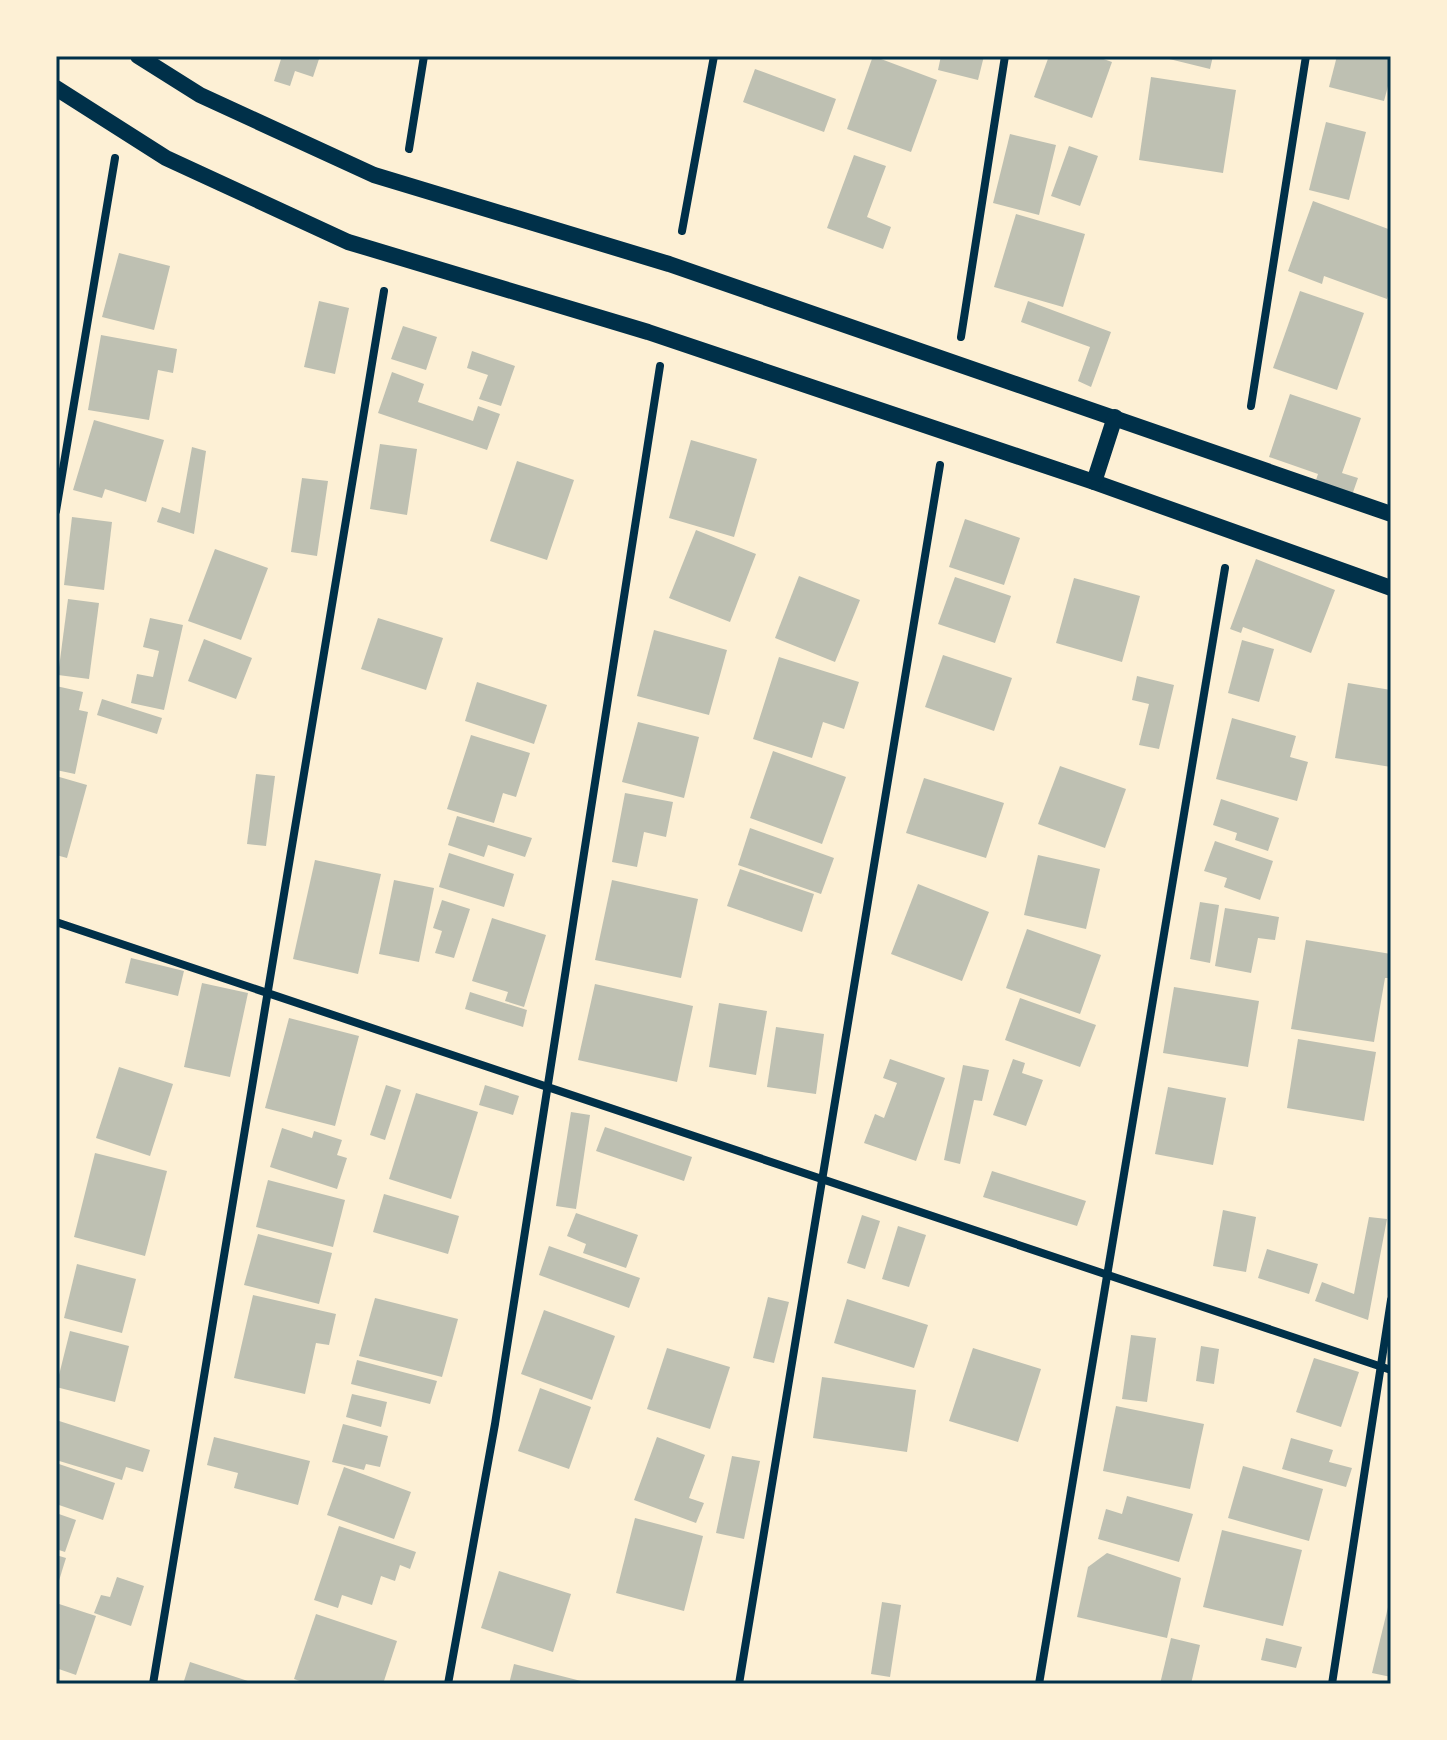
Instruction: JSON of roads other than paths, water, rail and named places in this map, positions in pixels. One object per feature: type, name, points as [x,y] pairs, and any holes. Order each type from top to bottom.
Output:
[{"type":"main road","points":[[138,56],[200,95],[374,175],[669,264],[1391,514]]},
{"type":"main road","points":[[56,88],[166,158],[348,242],[648,332],[1094,482],[1391,588]]},
{"type":"main road","points":[[1094,482],[1115,417]]},
{"type":"street","points":[[409,149],[424,56]]},
{"type":"street","points":[[682,231],[714,56]]},
{"type":"street","points":[[961,337],[1005,56]]},
{"type":"street","points":[[1251,406],[1306,56]]},
{"type":"street","points":[[56,511],[115,158]]},
{"type":"street","points":[[153,1684],[384,291]]},
{"type":"street","points":[[448,1684],[495,1424],[660,366]]},
{"type":"street","points":[[739,1684],[940,465]]},
{"type":"street","points":[[1039,1684],[1225,568]]},
{"type":"street","points":[[56,922],[1391,1370]]},
{"type":"street","points":[[1332,1684],[1391,1300]]}]
